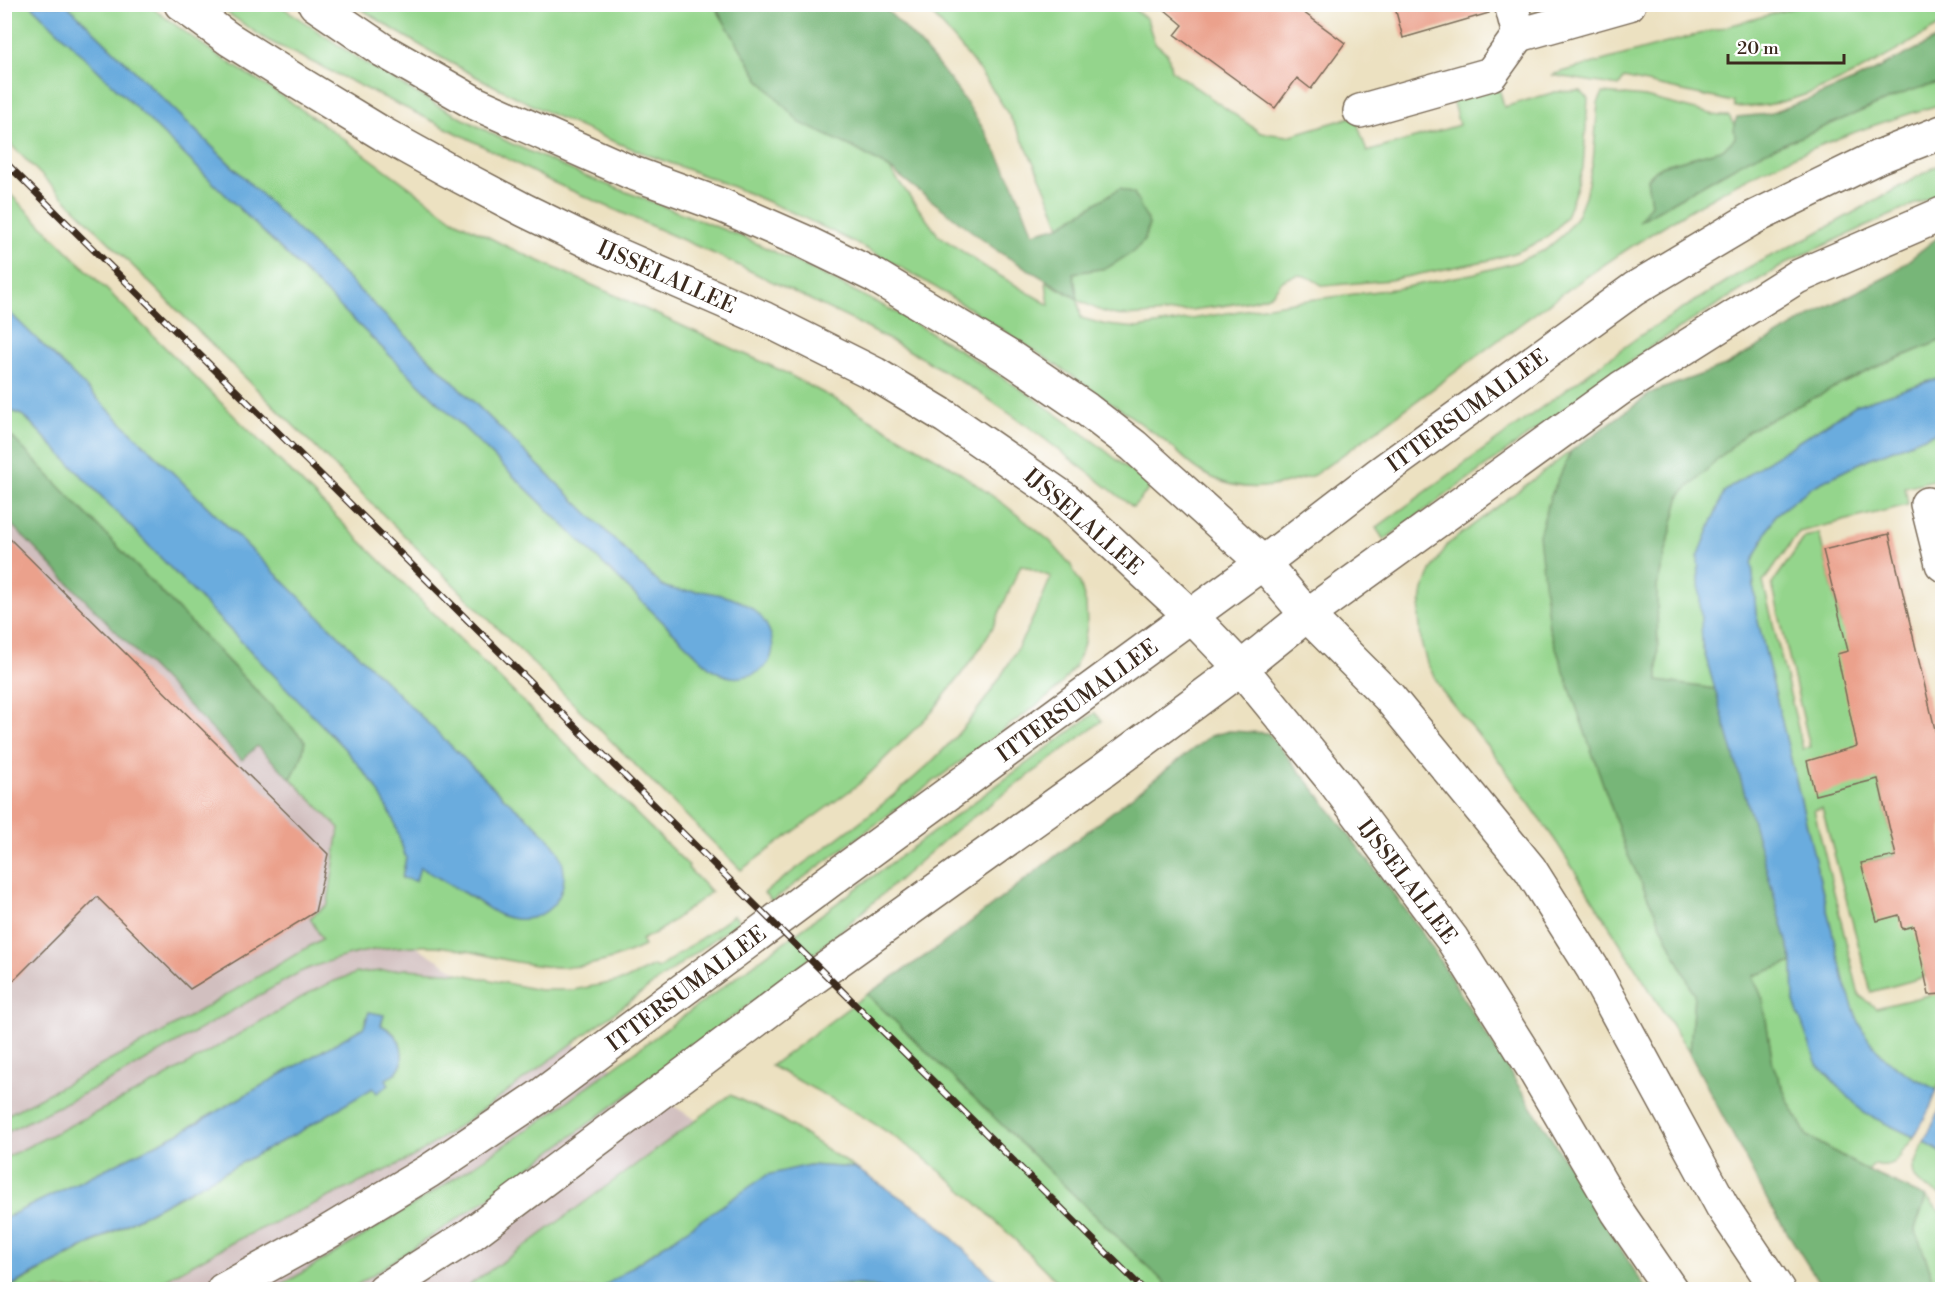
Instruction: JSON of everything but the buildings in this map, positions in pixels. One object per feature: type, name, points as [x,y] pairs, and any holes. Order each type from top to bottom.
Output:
[{"type":"main road","name":"IJSSELALLEE","points":[[181,4],[229,39],[299,83],[383,134],[457,175],[602,248],[765,319],[874,374],[946,417],[1065,499],[1191,616],[1241,668],[1336,784],[1452,939],[1533,1068],[1617,1211],[1671,1290]]},
{"type":"main road","points":[[315,4],[384,51],[475,104],[630,172],[723,206],[875,276],[1011,358],[1086,409],[1134,446],[1263,563],[1307,615],[1389,697],[1530,869],[1593,969],[1722,1206],[1778,1290]]},
{"type":"main road","points":[[1360,111],[1491,74],[1515,20],[1629,4]]},
{"type":"main road","name":"ITTERSUMALLEE","points":[[223,1290],[323,1235],[429,1171],[539,1097],[1263,563],[1379,474],[1634,289],[1753,218],[1878,157],[1942,132]]},
{"type":"main road","points":[[384,1290],[470,1234],[795,991],[1104,770],[1241,668],[1307,615],[1621,388],[1797,277],[1942,214]]},
{"type":"main road","points":[[1927,504],[1942,564]]},
{"type":"shaded area","points":[[4,498],[360,825],[367,916],[882,1235],[942,1289],[5,1289]]},
{"type":"green space","points":[[4,5],[31,5],[710,668],[684,592],[671,590],[661,585],[67,5],[148,5],[217,55],[341,137],[453,219],[508,247],[780,370],[844,404],[953,468],[1050,541],[1070,564],[1080,583],[1086,604],[1087,626],[1083,647],[1075,666],[1049,696],[772,901],[764,893],[907,784],[947,747],[966,725],[1014,654],[1051,577],[1021,565],[993,627],[975,656],[932,712],[859,784],[741,870],[5,139]]},
{"type":"green space","points":[[216,5],[279,5],[365,63],[437,105],[510,143],[585,176],[743,237],[901,315],[1030,395],[1151,487],[1133,507],[1029,427],[975,390],[919,356],[854,321],[719,256],[550,181],[267,40]]},
{"type":"green space","points":[[355,5],[714,5],[759,79],[854,148],[889,168],[938,235],[990,270],[1049,305],[1046,282],[1078,299],[1073,273],[1107,268],[1144,241],[1149,224],[1134,193],[1121,188],[1060,226],[1034,163],[1004,108],[968,56],[923,5],[1128,5],[1147,19],[1154,42],[1168,54],[1171,70],[1261,133],[1288,136],[1355,116],[1367,152],[1459,125],[1452,99],[1498,84],[1504,107],[1555,92],[1581,91],[1588,99],[1583,168],[1577,187],[1566,217],[1541,241],[1517,252],[1490,260],[1390,280],[1323,286],[1313,279],[1298,275],[1281,282],[1273,293],[1260,299],[1194,310],[1116,315],[1078,300],[1081,318],[1106,325],[1138,328],[1293,302],[1401,288],[1514,263],[1545,250],[1564,234],[1577,216],[1585,196],[1593,162],[1598,103],[1603,93],[1645,97],[1719,116],[1729,116],[1734,125],[1735,138],[1724,149],[1661,166],[1647,179],[1651,204],[1641,220],[1750,158],[1909,91],[1942,82],[1942,104],[1837,139],[1736,184],[1680,216],[1573,286],[1314,475],[1276,485],[1251,487],[1226,483],[1200,471],[1163,439],[1118,407],[967,307],[886,259],[772,203],[614,142],[534,106],[472,75]]},
{"type":"green space","points":[[714,5],[881,5],[937,64],[984,129],[1010,178],[1033,233],[1060,226],[1120,188],[1134,193],[1149,224],[1144,241],[1133,252],[1107,268],[1073,273],[1078,299],[999,252],[889,168],[854,148],[800,123],[759,79]]},
{"type":"green space","points":[[1804,5],[1942,5],[1942,24],[1835,83],[1790,100],[1763,106],[1735,107],[1733,102],[1624,78],[1619,86],[1551,75]]},
{"type":"green space","points":[[1942,36],[1942,82],[1909,91],[1750,158],[1639,221],[1651,204],[1647,179],[1661,166],[1724,149],[1735,138],[1734,125],[1737,117],[1769,114],[1807,100],[1856,80]]},
{"type":"green space","points":[[1942,163],[1942,192],[1794,259],[1723,301],[1650,347],[1384,540],[1376,528],[1641,335],[1751,266],[1815,234]]},
{"type":"green space","points":[[5,189],[689,866],[688,868],[711,892],[659,931],[641,940],[644,946],[624,955],[587,965],[552,967],[534,965],[434,946],[366,951],[332,960],[300,972],[115,1078],[5,1133],[5,1116],[153,1038],[322,939],[310,918],[328,904],[339,828],[291,779],[302,756],[305,741],[11,436],[5,433],[5,408],[24,416],[344,748],[375,785],[393,819],[406,858],[402,878],[420,866],[500,915],[560,856],[553,843],[502,796],[5,308]]},
{"type":"green space","points":[[1942,234],[1942,340],[1874,368],[1749,430],[1680,495],[1657,586],[1658,681],[1715,689],[1793,962],[1753,976],[1763,1000],[1773,1065],[1788,1101],[1807,1136],[1868,1171],[1926,1197],[1915,1229],[1930,1270],[1933,1289],[1823,1289],[1770,1205],[1690,1054],[1694,994],[1627,853],[1549,628],[1539,535],[1550,498],[1571,451],[1653,392],[1725,366],[1819,311],[1890,275]]},
{"type":"green space","points":[[1942,340],[1942,377],[1856,405],[1763,464],[1724,492],[1702,644],[1715,689],[1658,682],[1657,586],[1680,495],[1749,430],[1874,368]]},
{"type":"green space","points":[[1942,430],[1942,478],[1905,487],[1908,505],[1799,532],[1763,582],[1803,749],[1810,747],[1772,584],[1805,537],[1819,533],[1841,623],[1860,618],[1879,783],[1896,855],[1868,862],[1932,922],[1941,960],[1923,965],[1925,977],[1871,992],[1822,808],[1814,810],[1859,995],[1876,1008],[1942,992],[1942,1074],[1937,1090],[1902,1071],[1878,1052],[1863,1031],[1845,985],[1756,613],[1752,563],[1775,515],[1812,487],[1868,459]]},
{"type":"green space","points":[[5,433],[11,436],[305,741],[302,756],[291,779],[257,746],[242,760],[5,518]]},
{"type":"green space","points":[[1571,451],[1550,498],[1549,628],[1627,853],[1694,994],[1690,1054],[1557,843],[1497,758],[1442,691],[1427,663],[1421,642],[1419,616],[1423,590],[1432,569],[1448,544]]},
{"type":"green space","points":[[1095,713],[1102,721],[957,829],[797,969],[483,1202],[351,1289],[273,1290],[410,1207],[545,1118]]},
{"type":"green space","points":[[1229,731],[1268,733],[1318,794],[1420,929],[1646,1289],[1171,1289],[867,994],[936,949],[1210,736]]},
{"type":"green space","points":[[734,915],[739,921],[485,1108],[418,1154],[391,1168],[235,1241],[148,1289],[5,1290],[299,1132],[374,1087],[389,1085],[385,1079],[395,1074],[402,1064],[401,1045],[392,1032],[381,1025],[384,1015],[369,1012],[364,1027],[181,1132],[5,1218],[5,1158],[157,1082],[309,993],[357,973],[407,969],[457,973],[539,990],[573,990],[625,980],[654,966],[657,969]]},
{"type":"green space","points":[[1793,962],[1794,1002],[1864,1113],[1914,1137],[1901,1156],[1892,1163],[1874,1164],[1868,1171],[1807,1136],[1788,1101],[1773,1065],[1763,1000],[1753,976]]},
{"type":"green space","points":[[867,994],[1171,1289],[1065,1289],[973,1200],[913,1150],[861,1116],[771,1066]]},
{"type":"green space","points":[[730,1095],[779,1118],[855,1168],[809,1165],[661,1247],[600,1289],[462,1290],[528,1244]]},
{"type":"green space","points":[[1924,1142],[1942,1153],[1942,1195],[1921,1184],[1914,1175],[1914,1163],[1916,1163]]},
{"type":"green space","points":[[1926,1197],[1942,1213],[1942,1289],[1933,1289],[1930,1270],[1915,1229]]},
{"type":"green space","points":[[815,1286],[878,1286],[888,1289],[808,1290]]},
{"type":"water","points":[[31,5],[67,5],[661,585],[677,590],[706,592],[729,597],[759,614],[770,633],[772,654],[768,663],[761,670],[740,677],[726,676],[710,668]]},
{"type":"water","points":[[5,308],[502,796],[550,840],[560,855],[564,870],[559,896],[551,907],[529,919],[515,919],[493,912],[420,867],[416,881],[402,878],[406,858],[393,819],[375,785],[344,748],[24,416],[5,408]]},
{"type":"water","points":[[1942,377],[1942,430],[1868,459],[1812,487],[1775,515],[1752,563],[1756,613],[1845,985],[1863,1031],[1878,1052],[1902,1071],[1937,1090],[1914,1137],[1864,1113],[1817,1064],[1794,1002],[1793,962],[1702,644],[1698,557],[1724,492],[1763,464],[1856,405]]},
{"type":"water","points":[[369,1012],[384,1015],[381,1025],[396,1036],[401,1046],[402,1064],[395,1074],[386,1079],[389,1085],[377,1093],[373,1088],[299,1132],[5,1289],[5,1218],[181,1132],[364,1027]]},
{"type":"water","points":[[1942,1106],[1942,1153],[1924,1142]]},
{"type":"water","points":[[809,1165],[855,1168],[929,1216],[1005,1289],[888,1290],[848,1284],[808,1290],[600,1289],[767,1175]]},
{"type":"railway","points":[[4,161],[1144,1290]]}]
